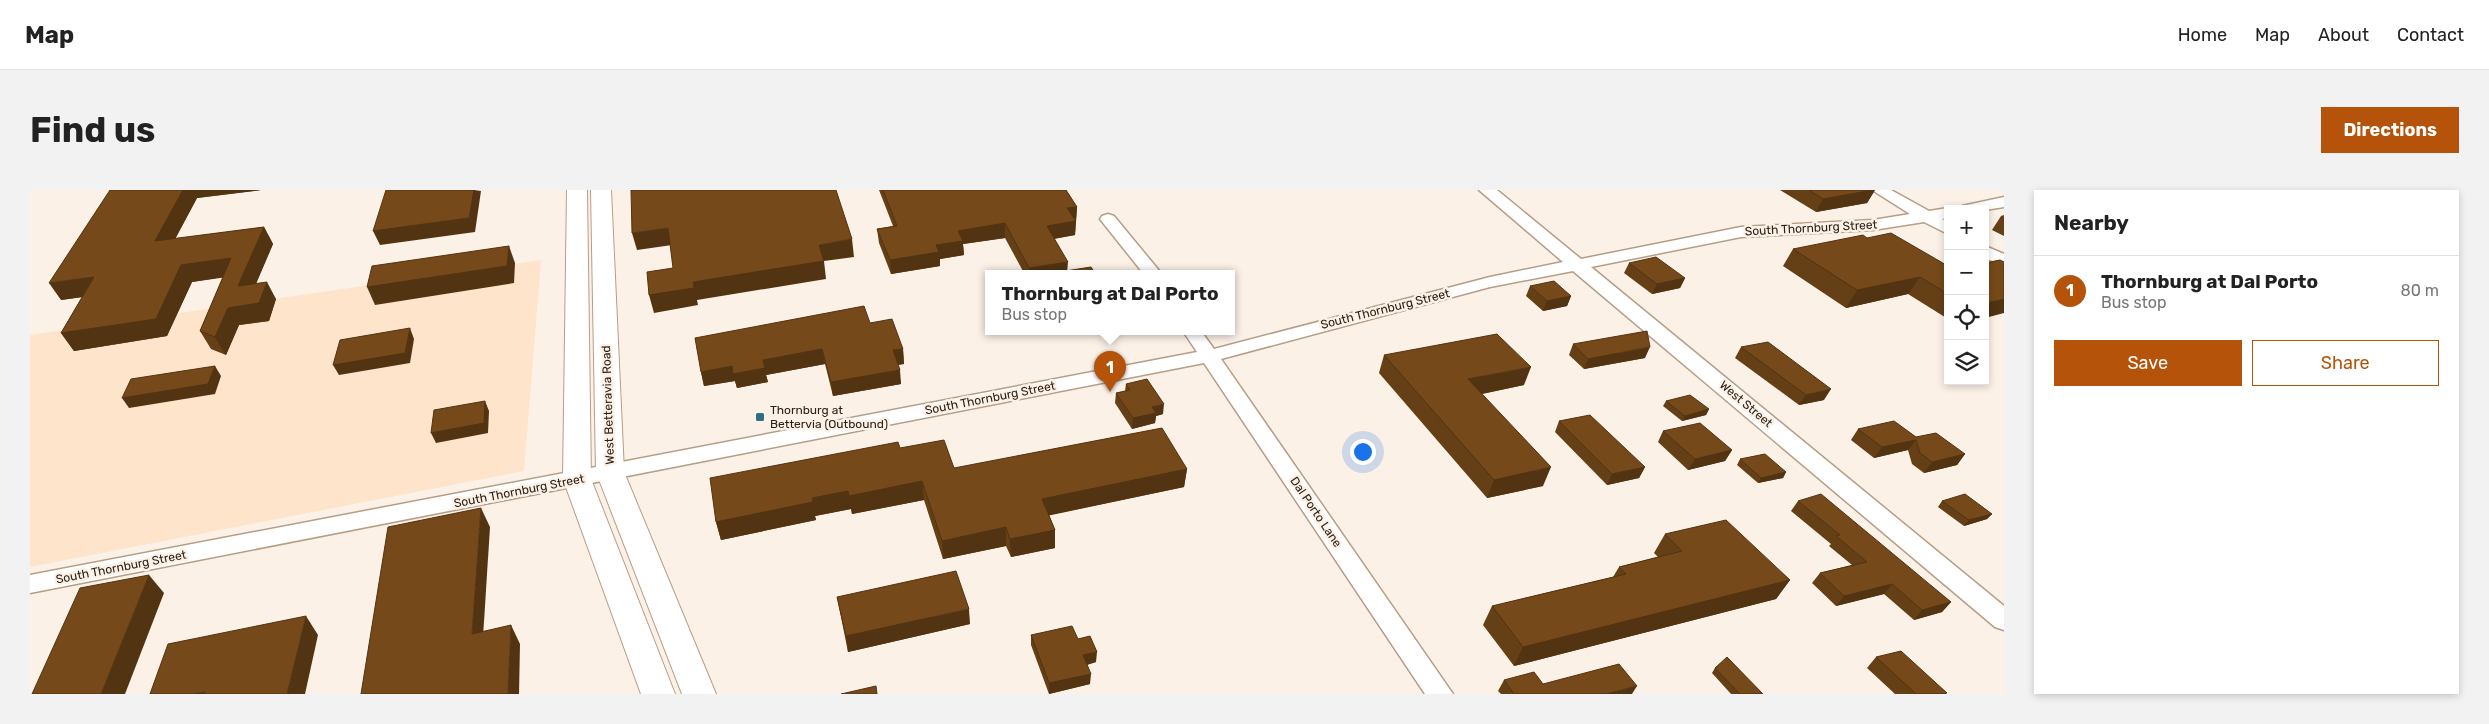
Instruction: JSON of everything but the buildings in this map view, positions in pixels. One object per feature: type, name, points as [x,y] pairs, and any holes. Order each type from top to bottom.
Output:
[{"type":"main road","points":[[577,190],[577,479],[658,694]]},
{"type":"main road","name":"West Betteravia Road","points":[[601,190],[610,472],[699,694]]},
{"type":"street","name":"West Street","points":[[1486,190],[1578,264],[2004,620]]},
{"type":"street","points":[[1880,190],[1944,227]]},
{"type":"street","points":[[1989,205],[2004,202]]},
{"type":"street","name":"South Thornburg Street","points":[[30,584],[1209,356],[1358,315],[1490,282],[1741,232],[1787,228],[1873,225],[1944,214]]},
{"type":"street","points":[[1108,219],[1150,270]]},
{"type":"street","points":[[1989,253],[2004,262]]},
{"type":"street","name":"Dal Porto Lane","points":[[1195,335],[1440,694]]},
{"type":"shaded area","points":[[541,260],[524,471],[30,567],[30,335]]},
{"type":"place","name":"Thornburg at Dal Porto","points":[[1110,392]]},
{"type":"place","name":"Thornburg at Bettervia (Outbound)","points":[[760,417]]}]
